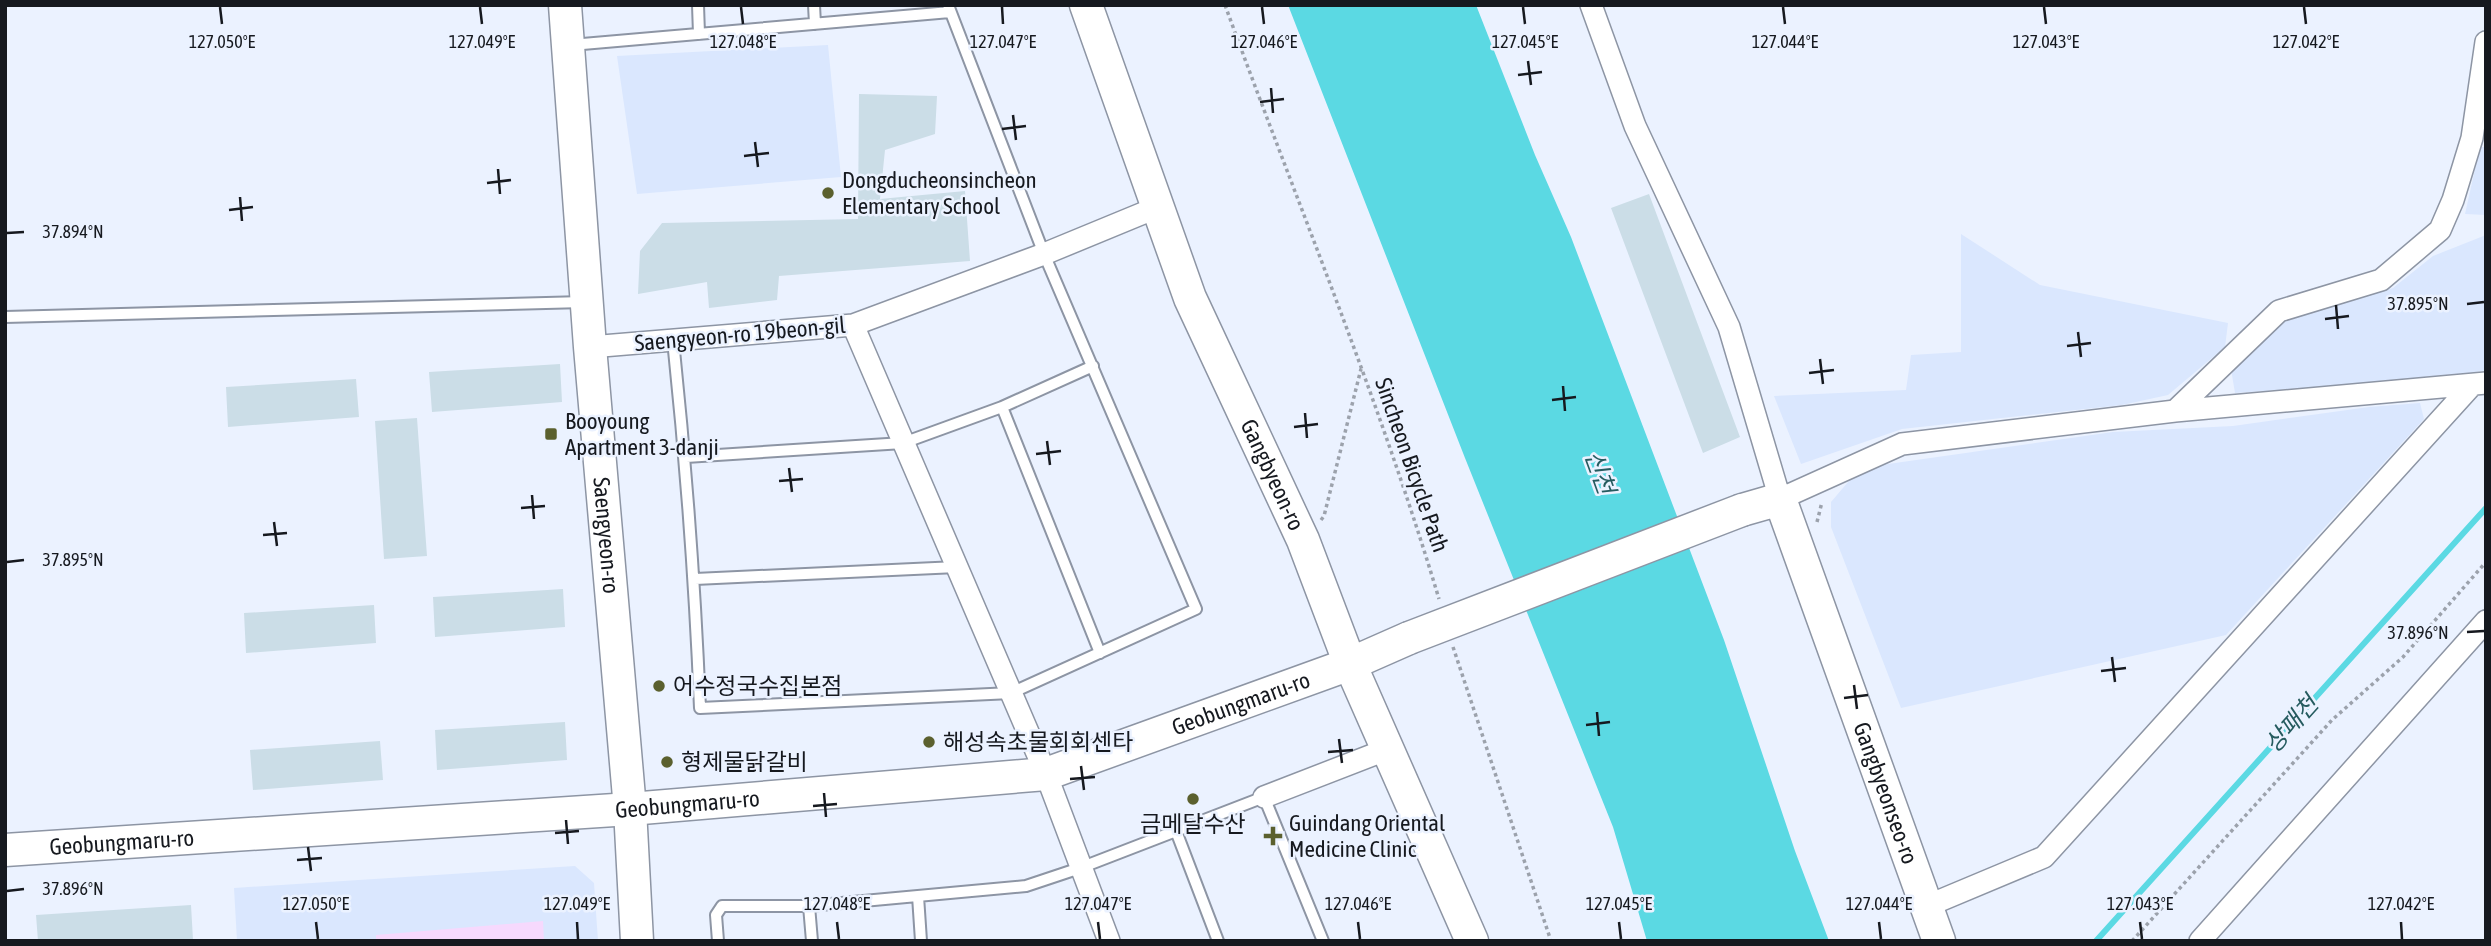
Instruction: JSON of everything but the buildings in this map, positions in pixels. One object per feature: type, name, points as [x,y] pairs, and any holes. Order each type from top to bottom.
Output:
[{"type":"street","name":"Saengyeon-ro","points":[[565,5],[590,347],[630,809],[637,941]]},
{"type":"street","name":"Gangbyeon-ro","points":[[1086,5],[1190,298],[1303,540],[1350,664],[1472,941]]},
{"type":"street","points":[[1591,5],[1635,126],[1729,327],[1780,499],[1902,444],[2175,411],[2479,384]]},
{"type":"street","points":[[2175,411],[2279,311],[2381,281],[2440,230],[2454,200],[2472,138],[2486,41]]},
{"type":"street","name":"Saengyeon-ro 19beon-gil","points":[[590,347],[853,325],[1044,254],[1158,207]]},
{"type":"street","points":[[853,325],[1046,774],[1109,941]]},
{"type":"street","points":[[1934,925],[2044,857],[2479,384]]},
{"type":"street","name":"Geobungmaru-ro","points":[[5,850],[630,809],[1046,774],[1350,664],[1409,638],[1742,510],[1780,499]]},
{"type":"street","name":"Gangbyeonseo-ro","points":[[1780,499],[1934,925]]},
{"type":"street","points":[[2200,941],[2486,621]]},
{"type":"street","points":[[1264,797],[1388,749]]},
{"type":"lane","points":[[698,5],[699,34]]},
{"type":"lane","points":[[814,5],[816,24]]},
{"type":"lane","points":[[568,46],[949,9],[1044,254],[1196,608],[1012,693],[700,708],[695,579],[686,457],[673,340]]},
{"type":"lane","points":[[5,317],[587,302]]},
{"type":"lane","points":[[686,457],[903,443],[1002,407],[1093,366]]},
{"type":"lane","points":[[1002,407],[1100,653]]},
{"type":"lane","points":[[695,579],[957,567]]},
{"type":"lane","points":[[718,941],[716,915],[722,906],[809,906],[1026,886],[1264,797],[1324,941]]},
{"type":"lane","points":[[1175,831],[1218,941]]},
{"type":"lane","points":[[918,895],[921,941]]},
{"type":"lane","points":[[809,906],[811,941]]},
{"type":"path","name":"Sincheon Bicycle Path","points":[[1225,5],[1361,369],[1422,541],[1440,603]]},
{"type":"path","points":[[1303,540],[1324,516],[1361,369]]},
{"type":"path","points":[[2132,941],[2332,720],[2403,657],[2486,562]]},
{"type":"path","points":[[1451,640],[1551,941]]},
{"type":"shaded area","points":[[828,45],[841,177],[637,194],[617,56]]},
{"type":"shaded area","points":[[2480,147],[2486,147],[2486,215],[2465,214]]},
{"type":"shaded area","points":[[1961,234],[2040,285],[2228,323],[2225,347],[2168,395],[2122,405],[1902,429],[1801,464],[1774,396],[1906,390],[1911,355],[1961,352]]},
{"type":"shaded area","points":[[2486,235],[2486,370],[2442,379],[2235,393],[2231,369],[2284,321],[2393,288],[2433,256]]},
{"type":"shaded area","points":[[2420,403],[2424,419],[2226,635],[1901,708],[1831,527],[1831,502],[1860,468],[2113,432],[2233,426],[2369,407]]},
{"type":"shaded area","points":[[575,866],[594,883],[598,941],[237,941],[234,888]]},
{"type":"shaded area","points":[[543,921],[544,941],[376,941],[376,935]]},
{"type":"water","name":"신천","points":[[1288,5],[1476,5],[1535,155],[1571,237],[1724,640],[1795,851],[1829,941],[1647,941],[1613,827]]},
{"type":"waterway","name":"상패천","points":[[2096,941],[2486,508]]},
{"type":"place","name":"Dongducheonsincheon Elementary School","points":[[828,193]]},
{"type":"place","name":"Booyoung Apartment 3-danji","points":[[551,434]]},
{"type":"place","name":"어수정국수집본점","points":[[659,686]]},
{"type":"place","name":"해성속초물회회센타","points":[[929,742]]},
{"type":"place","name":"형제물닭갈비","points":[[667,762]]},
{"type":"place","name":"금메달수산","points":[[1193,799]]},
{"type":"place","name":"Guindang Oriental Medicine Clinic","points":[[1273,836]]}]
